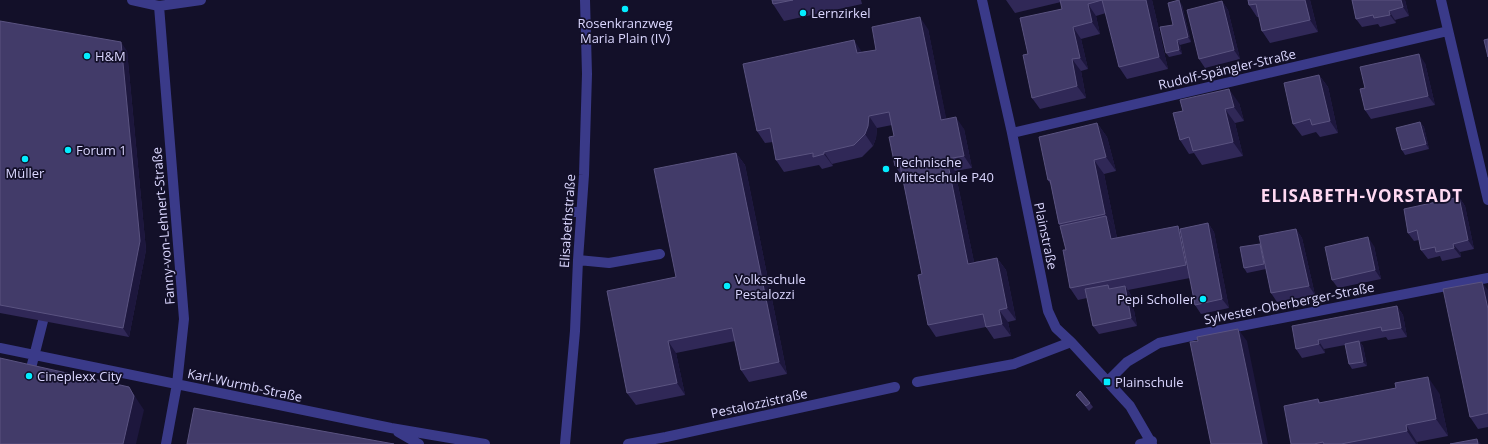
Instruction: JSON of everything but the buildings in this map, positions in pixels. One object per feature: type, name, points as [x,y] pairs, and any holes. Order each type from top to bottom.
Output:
[{"type":"street","points":[[132,0],[159,6],[200,0]]},
{"type":"street","name":"Elisabethstraße","points":[[565,444],[575,331],[578,260],[575,212],[584,175],[587,74],[585,0]]},
{"type":"street","name":"Plainstraße","points":[[982,0],[1012,133],[1048,311],[1056,328],[1071,342],[1106,382],[1130,406],[1152,442]]},
{"type":"street","points":[[1441,0],[1488,200]]},
{"type":"street","name":"Fanny-von-Lehnert-Straße","points":[[159,6],[184,319],[177,384],[166,444]]},
{"type":"street","name":"Rudolf-Spängler-Straße","points":[[1012,133],[1448,32]]},
{"type":"street","points":[[578,260],[609,263],[660,254]]},
{"type":"street","name":"Sylvester-Oberberger-Straße","points":[[1106,382],[1127,362],[1159,343],[1208,332],[1488,278]]},
{"type":"street","points":[[29,376],[43,321]]},
{"type":"street","points":[[917,382],[1014,364],[1071,342]]},
{"type":"street","name":"Karl-Wurmb-Straße","points":[[0,348],[391,428],[485,444]]},
{"type":"street","name":"Pestalozzistraße","points":[[628,444],[895,387]]},
{"type":"street","points":[[391,428],[419,444]]},
{"type":"street","points":[[1140,444],[1152,442]]},
{"type":"place","name":"Rosenkranzweg Maria Plain (IV)","points":[[625,9]]},
{"type":"place","name":"Lernzirkel","points":[[803,13]]},
{"type":"place","name":"H&M","points":[[87,56]]},
{"type":"place","name":"Forum 1","points":[[68,150]]},
{"type":"place","name":"Müller","points":[[25,159]]},
{"type":"place","name":"Technische Mittelschule P40","points":[[886,169]]},
{"type":"place","name":"Volksschule Pestalozzi","points":[[727,286]]},
{"type":"place","name":"Pepi Scholler","points":[[1203,299]]},
{"type":"place","name":"Cineplexx City","points":[[29,376]]},
{"type":"place","name":"Plainschule","points":[[1107,382]]},
{"type":"district","name":"ELISABETH-VORSTADT","points":[[1362,196]]}]
